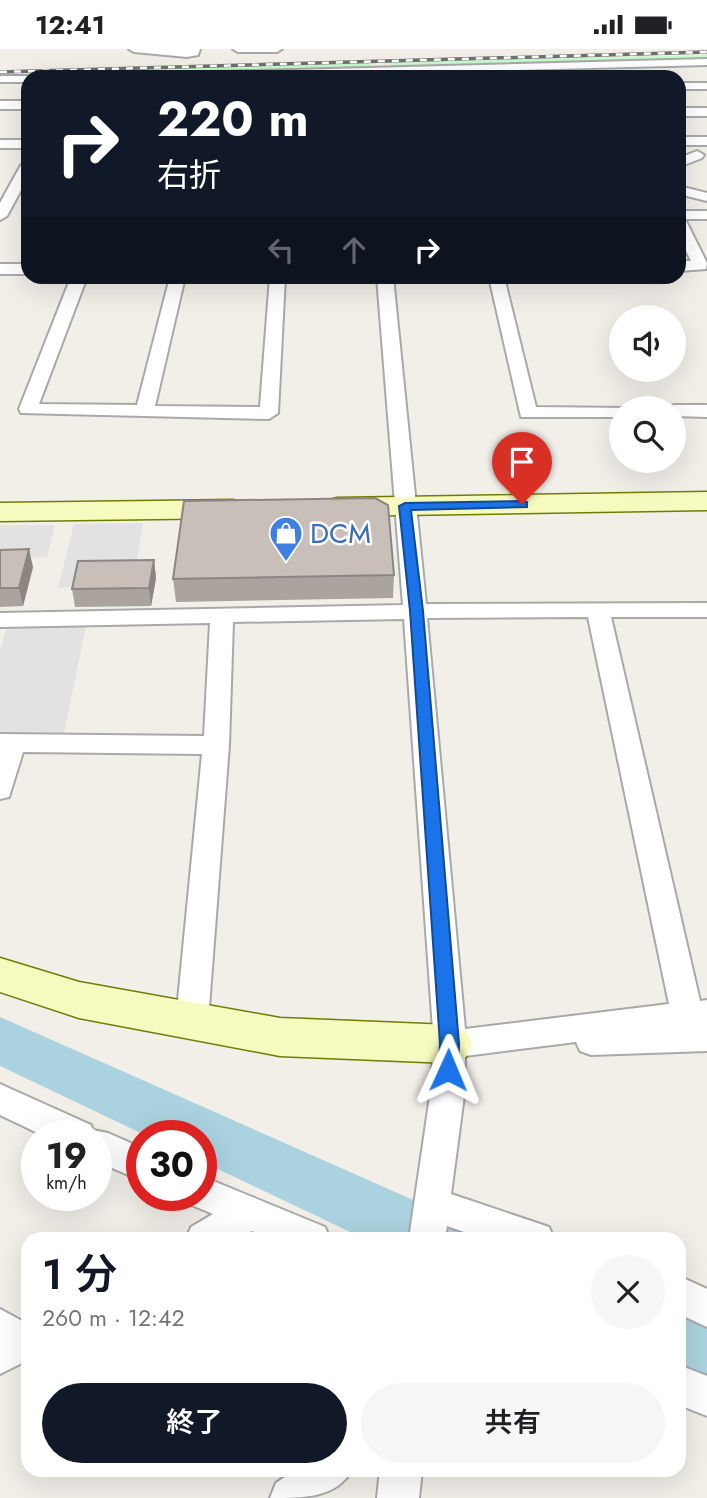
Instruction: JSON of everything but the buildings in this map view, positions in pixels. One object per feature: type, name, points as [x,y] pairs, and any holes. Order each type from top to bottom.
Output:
[{"type":"street","points":[[134,49],[187,54],[194,53],[195,49]]},
{"type":"street","points":[[238,49],[277,49]]},
{"type":"street","points":[[468,70],[518,65],[707,62]]},
{"type":"street","points":[[518,65],[520,70]]},
{"type":"street","points":[[356,70],[414,70]]},
{"type":"street","points":[[0,79],[21,79]]},
{"type":"street","points":[[686,86],[707,86]]},
{"type":"street","points":[[0,105],[21,105]]},
{"type":"street","points":[[686,112],[707,112]]},
{"type":"street","points":[[686,141],[707,141]]},
{"type":"street","points":[[686,143],[702,156]]},
{"type":"street","points":[[0,144],[21,144]]},
{"type":"street","points":[[7,211],[21,181]]},
{"type":"street","points":[[686,192],[707,197]]},
{"type":"street","points":[[686,215],[707,215]]},
{"type":"street","points":[[686,235],[701,266],[686,266]]},
{"type":"street","points":[[0,269],[21,269]]},
{"type":"street","points":[[76,284],[28,409],[269,414],[278,284]]},
{"type":"street","points":[[144,412],[176,284]]},
{"type":"street","points":[[386,284],[416,611],[450,1044],[447,1096],[428,1232]]},
{"type":"street","points":[[498,284],[528,412],[609,412]]},
{"type":"street","points":[[686,411],[707,411]]},
{"type":"street","points":[[304,508],[707,501]]},
{"type":"street","points":[[0,512],[262,508]]},
{"type":"street","points":[[0,620],[416,611],[707,610]]},
{"type":"street","points":[[0,975],[79,1000],[280,1037],[450,1044],[702,1029],[598,611]]},
{"type":"street","points":[[192,1021],[216,745],[222,616]]},
{"type":"street","points":[[0,790],[6,743],[216,745]]},
{"type":"street","points":[[0,1099],[45,1120]]},
{"type":"street","points":[[217,1199],[294,1232]]},
{"type":"street","points":[[433,1205],[515,1232]]},
{"type":"street","points":[[216,1232],[248,1214]]},
{"type":"street","points":[[686,1298],[707,1308]]},
{"type":"street","points":[[686,1388],[707,1396]]},
{"type":"street","points":[[291,1498],[321,1477]]},
{"type":"street","points":[[398,1498],[400,1477]]},
{"type":"green space","points":[[707,55],[707,60],[397,66],[391,66],[390,62]]},
{"type":"green space","points":[[370,63],[370,67],[259,70],[111,70]]},
{"type":"green space","points":[[21,72],[21,76],[0,77],[0,73]]},
{"type":"shaded area","points":[[143,523],[137,560],[101,561],[98,575],[72,587],[58,588],[74,524]]},
{"type":"shaded area","points":[[0,525],[55,525],[47,557],[0,558]]},
{"type":"shaded area","points":[[86,626],[64,733],[0,734],[0,651],[7,627]]},
{"type":"waterway","points":[[0,1040],[417,1232]]},
{"type":"waterway","points":[[686,1353],[707,1365]]},
{"type":"railway","points":[[71,70],[707,52]]},
{"type":"railway","points":[[0,72],[21,71]]},
{"type":"place","name":"DCM","points":[[286,563]]},
{"type":"route","points":[[448,1070],[450,1044],[416,611],[405,506],[522,504]]}]
